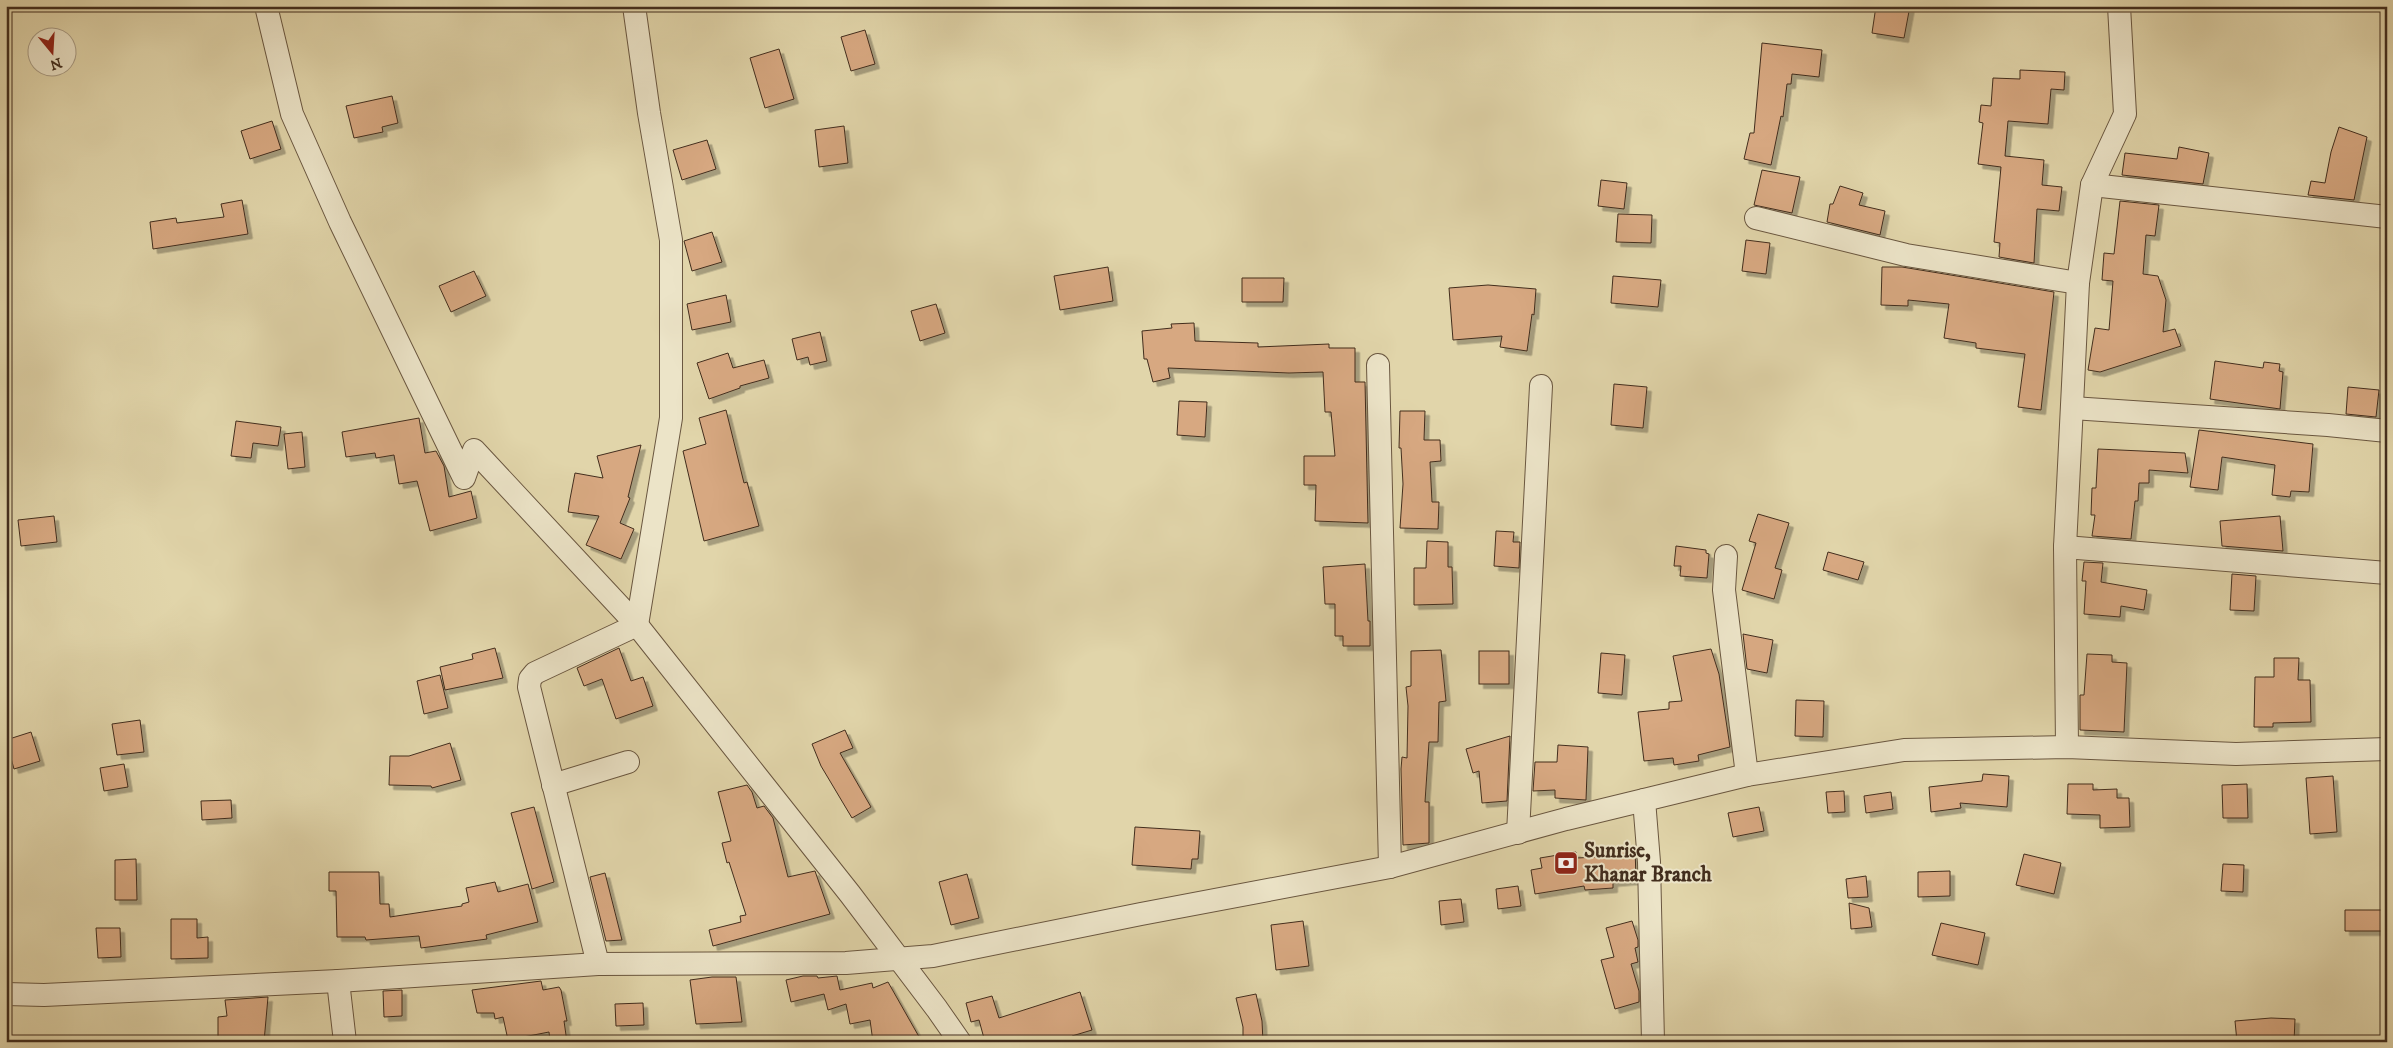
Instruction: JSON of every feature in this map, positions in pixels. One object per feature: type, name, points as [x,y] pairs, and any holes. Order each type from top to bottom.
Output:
[{"type":"street","points":[[266,6],[292,114],[340,222],[464,478],[474,450],[637,625],[900,959],[960,1042]]},
{"type":"street","points":[[634,6],[649,113],[671,240],[671,418],[637,625]]},
{"type":"street","points":[[2067,747],[2065,547],[2078,282],[2092,185],[2125,114],[2119,6]]},
{"type":"street","points":[[2092,185],[2387,217]]},
{"type":"street","points":[[1756,218],[1906,255],[2078,282]]},
{"type":"street","points":[[1378,365],[1390,867]]},
{"type":"street","points":[[1518,832],[1541,386]]},
{"type":"street","points":[[2072,408],[2328,425],[2387,432]]},
{"type":"street","points":[[2065,547],[2387,572]]},
{"type":"street","points":[[1726,556],[1724,590],[1746,775]]},
{"type":"street","points":[[598,964],[529,687],[530,679],[535,673],[637,625]]},
{"type":"street","points":[[6,994],[44,995],[598,964],[846,963],[933,956],[1390,867],[1518,832],[1746,775],[1904,750],[2067,747],[2236,754],[2387,749]]},
{"type":"street","points":[[554,785],[628,762]]},
{"type":"street","points":[[1644,800],[1649,862],[1653,1042]]},
{"type":"street","points":[[338,980],[345,1042]]},
{"type":"building","points":[[1876,6],[1910,6],[1904,38],[1872,33]]},
{"type":"building","points":[[865,30],[875,64],[851,71],[841,37]]},
{"type":"building","points":[[1762,43],[1822,50],[1819,77],[1792,74],[1791,84],[1787,84],[1783,117],[1781,116],[1771,165],[1744,159],[1750,133],[1754,133]]},
{"type":"building","points":[[779,49],[794,99],[765,108],[750,58]]},
{"type":"building","points":[[2020,70],[2065,72],[2064,90],[2051,89],[2048,124],[2008,121],[2005,156],[2044,160],[2042,185],[2062,187],[2059,211],[2037,209],[2034,263],[1999,257],[2000,243],[1994,242],[2001,167],[1978,164],[1983,123],[1979,122],[1981,105],[1991,106],[1993,78],[2020,79]]},
{"type":"building","points":[[392,96],[398,123],[382,127],[383,132],[354,138],[346,106]]},
{"type":"building","points":[[272,121],[281,149],[250,159],[241,131]]},
{"type":"building","points":[[844,126],[848,163],[819,167],[815,130]]},
{"type":"building","points":[[2339,127],[2367,137],[2354,200],[2308,195],[2311,181],[2325,183],[2331,152]]},
{"type":"building","points":[[707,140],[716,169],[682,180],[673,150]]},
{"type":"building","points":[[2179,147],[2209,153],[2203,184],[2122,175],[2125,153],[2177,159]]},
{"type":"building","points":[[1762,170],[1800,177],[1792,213],[1754,205]]},
{"type":"building","points":[[1601,180],[1627,183],[1624,209],[1598,206]]},
{"type":"building","points":[[1840,186],[1863,193],[1859,205],[1885,211],[1880,235],[1827,222],[1830,204],[1833,204]]},
{"type":"building","points":[[242,200],[248,234],[153,249],[150,222],[176,218],[177,223],[224,217],[221,204]]},
{"type":"building","points":[[2120,201],[2159,205],[2155,236],[2146,235],[2143,274],[2158,276],[2166,300],[2163,332],[2175,329],[2181,346],[2100,372],[2088,370],[2095,328],[2109,330],[2113,281],[2102,280],[2104,253],[2114,254]]},
{"type":"building","points":[[1618,214],[1652,215],[1651,243],[1616,242]]},
{"type":"building","points":[[712,232],[722,262],[692,271],[684,241]]},
{"type":"building","points":[[1746,240],[1770,243],[1766,274],[1742,271]]},
{"type":"building","points":[[1108,267],[1113,301],[1060,310],[1054,276]]},
{"type":"building","points":[[1882,267],[1902,267],[2054,292],[2041,410],[2018,407],[2025,354],[1976,348],[1976,343],[1944,338],[1949,304],[1908,300],[1908,306],[1881,305]]},
{"type":"building","points":[[474,271],[486,296],[451,312],[439,286]]},
{"type":"building","points":[[1613,276],[1661,280],[1658,307],[1611,303]]},
{"type":"building","points":[[1242,278],[1284,278],[1283,302],[1242,302]]},
{"type":"building","points":[[1488,285],[1536,289],[1534,315],[1532,314],[1527,351],[1500,347],[1502,336],[1453,340],[1449,288]]},
{"type":"building","points":[[726,295],[731,322],[692,330],[687,304]]},
{"type":"building","points":[[936,304],[945,333],[920,341],[911,311]]},
{"type":"building","points":[[1194,323],[1195,341],[1258,343],[1258,347],[1329,344],[1329,348],[1355,348],[1355,382],[1365,382],[1368,523],[1315,521],[1316,485],[1304,485],[1304,456],[1335,456],[1331,412],[1325,412],[1323,372],[1289,373],[1168,368],[1170,378],[1153,382],[1147,359],[1144,359],[1142,331],[1172,328],[1171,324]]},
{"type":"building","points":[[820,332],[827,361],[810,365],[808,357],[797,360],[792,339]]},
{"type":"building","points":[[728,353],[733,368],[764,360],[769,378],[740,386],[740,388],[709,399],[697,363]]},
{"type":"building","points":[[2215,361],[2263,368],[2264,362],[2280,364],[2279,371],[2283,372],[2280,409],[2210,399]]},
{"type":"building","points":[[1614,384],[1647,387],[1643,428],[1611,425]]},
{"type":"building","points":[[2348,387],[2379,390],[2376,417],[2346,414]]},
{"type":"building","points":[[1179,401],[1207,402],[1205,437],[1177,435]]},
{"type":"building","points":[[726,410],[744,483],[747,482],[759,526],[704,541],[683,451],[706,444],[699,418]]},
{"type":"building","points":[[1400,411],[1425,411],[1424,440],[1440,440],[1441,461],[1430,462],[1432,502],[1439,502],[1438,529],[1400,528],[1403,484],[1401,448],[1399,448]]},
{"type":"building","points":[[419,418],[425,453],[436,451],[444,466],[449,497],[471,491],[477,518],[430,531],[417,481],[399,484],[394,455],[376,458],[375,453],[346,457],[342,432]]},
{"type":"building","points":[[236,421],[281,427],[278,446],[253,443],[251,458],[231,456]]},
{"type":"building","points":[[2199,430],[2313,444],[2309,492],[2291,491],[2290,497],[2272,495],[2275,465],[2222,457],[2218,490],[2190,487]]},
{"type":"building","points":[[302,432],[305,467],[288,469],[284,434]]},
{"type":"building","points":[[641,445],[628,497],[630,498],[620,523],[634,529],[621,559],[586,545],[599,516],[568,512],[570,499],[575,473],[603,478],[597,456]]},
{"type":"building","points":[[2098,449],[2185,453],[2188,473],[2149,470],[2149,483],[2139,483],[2138,501],[2135,501],[2131,539],[2092,536],[2095,515],[2091,515],[2092,488],[2096,488]]},
{"type":"building","points":[[1758,514],[1789,523],[1775,568],[1782,570],[1774,599],[1742,590],[1756,543],[1749,541]]},
{"type":"building","points":[[54,516],[57,542],[21,546],[18,520]]},
{"type":"building","points":[[2280,516],[2283,551],[2222,546],[2220,521]]},
{"type":"building","points":[[1496,531],[1514,532],[1513,542],[1520,542],[1519,568],[1494,566]]},
{"type":"building","points":[[1427,541],[1448,542],[1448,567],[1452,567],[1453,604],[1414,605],[1414,568],[1426,568]]},
{"type":"building","points":[[1676,546],[1706,550],[1706,553],[1709,554],[1707,578],[1680,576],[1681,566],[1674,566]]},
{"type":"building","points":[[1828,552],[1864,562],[1858,580],[1823,570]]},
{"type":"building","points":[[2084,562],[2103,563],[2101,582],[2147,590],[2144,610],[2121,606],[2120,617],[2084,614],[2086,581],[2082,581]]},
{"type":"building","points":[[1365,564],[1368,621],[1370,621],[1370,646],[1343,646],[1343,636],[1335,636],[1335,604],[1325,604],[1323,567]]},
{"type":"building","points":[[2232,574],[2256,576],[2254,611],[2230,610]]},
{"type":"building","points":[[1743,634],[1773,640],[1767,673],[1747,669]]},
{"type":"building","points":[[495,648],[503,678],[445,690],[440,667],[473,659],[472,654]]},
{"type":"building","points":[[619,648],[631,681],[643,677],[653,706],[616,719],[602,679],[584,686],[577,668]]},
{"type":"building","points":[[1711,649],[1719,674],[1730,747],[1698,755],[1699,761],[1674,765],[1673,758],[1644,761],[1638,712],[1669,709],[1669,702],[1682,701],[1673,656]]},
{"type":"building","points":[[1441,650],[1446,701],[1439,702],[1438,742],[1429,742],[1425,802],[1429,802],[1429,843],[1403,845],[1401,769],[1402,757],[1407,758],[1408,706],[1406,687],[1411,686],[1411,651]]},
{"type":"building","points":[[1479,651],[1509,651],[1509,684],[1479,684]]},
{"type":"building","points":[[1601,653],[1625,655],[1622,695],[1598,693]]},
{"type":"building","points":[[2087,654],[2112,655],[2112,662],[2127,663],[2124,732],[2080,730],[2080,695],[2084,695]]},
{"type":"building","points":[[2274,658],[2299,658],[2298,680],[2310,680],[2311,722],[2273,723],[2273,727],[2254,727],[2255,677],[2274,677]]},
{"type":"building","points":[[440,675],[448,708],[424,714],[417,681]]},
{"type":"building","points":[[1796,700],[1824,701],[1823,737],[1795,736]]},
{"type":"building","points":[[140,720],[144,752],[117,755],[112,724]]},
{"type":"building","points":[[845,730],[853,748],[840,753],[871,807],[852,818],[821,766],[812,744]]},
{"type":"building","points":[[31,732],[40,761],[14,769],[6,740]]},
{"type":"building","points":[[1510,736],[1507,801],[1482,803],[1479,771],[1473,773],[1466,749]]},
{"type":"building","points":[[450,743],[461,780],[432,788],[431,786],[389,785],[390,756],[409,756]]},
{"type":"building","points":[[1558,745],[1588,747],[1586,800],[1555,798],[1555,790],[1533,791],[1535,762],[1557,762]]},
{"type":"building","points":[[124,764],[128,787],[104,791],[100,768]]},
{"type":"building","points":[[1983,774],[2009,776],[2007,807],[1960,803],[1961,808],[1931,812],[1929,787],[1982,781]]},
{"type":"building","points":[[2333,776],[2337,832],[2310,834],[2306,778]]},
{"type":"building","points":[[2068,784],[2093,784],[2093,790],[2117,789],[2117,798],[2129,798],[2130,827],[2100,828],[2100,815],[2067,814]]},
{"type":"building","points":[[2247,784],[2248,818],[2223,818],[2222,785]]},
{"type":"building","points":[[747,785],[752,792],[757,808],[764,806],[773,818],[788,877],[815,871],[830,914],[713,946],[709,930],[741,922],[740,916],[746,915],[729,862],[727,863],[722,843],[731,841],[718,792]]},
{"type":"building","points":[[1844,791],[1845,812],[1828,813],[1826,792]]},
{"type":"building","points":[[1891,792],[1893,809],[1866,813],[1864,796]]},
{"type":"building","points":[[231,800],[232,818],[202,820],[201,801]]},
{"type":"building","points":[[534,807],[554,882],[532,889],[511,813]]},
{"type":"building","points":[[1759,807],[1764,831],[1733,837],[1728,813]]},
{"type":"building","points":[[1135,827],[1200,831],[1198,859],[1192,859],[1191,869],[1132,865]]},
{"type":"building","points":[[1635,847],[1636,880],[1613,882],[1613,888],[1585,890],[1584,886],[1535,894],[1531,870],[1542,868],[1540,858],[1576,852],[1577,858],[1616,856],[1615,849]]},
{"type":"building","points":[[2024,854],[2061,863],[2054,894],[2016,885]]},
{"type":"building","points":[[136,859],[137,900],[115,900],[115,860]]},
{"type":"building","points":[[2223,864],[2244,865],[2243,892],[2221,891]]},
{"type":"building","points":[[1950,871],[1950,896],[1918,897],[1918,872]]},
{"type":"building","points":[[329,872],[379,872],[380,904],[389,904],[390,917],[462,906],[462,904],[469,902],[466,888],[495,882],[498,892],[528,884],[538,922],[486,935],[487,939],[421,948],[419,936],[366,940],[365,937],[337,937],[336,891],[329,891]]},
{"type":"building","points":[[605,873],[622,940],[606,941],[590,877]]},
{"type":"building","points":[[967,874],[979,918],[951,925],[939,882]]},
{"type":"building","points":[[1866,876],[1868,897],[1848,898],[1846,879]]},
{"type":"building","points":[[1518,886],[1521,906],[1498,909],[1496,889]]},
{"type":"building","points":[[1461,899],[1464,922],[1441,925],[1439,901]]},
{"type":"building","points":[[1849,903],[1869,908],[1872,927],[1851,929]]},
{"type":"building","points":[[2345,910],[2382,910],[2383,931],[2345,931]]},
{"type":"building","points":[[171,919],[197,919],[197,938],[208,937],[208,958],[171,959]]},
{"type":"building","points":[[1303,921],[1309,966],[1276,970],[1271,925]]},
{"type":"building","points":[[1632,921],[1638,940],[1638,947],[1635,948],[1638,962],[1631,964],[1639,991],[1639,1002],[1615,1009],[1601,960],[1614,957],[1606,928]]},
{"type":"building","points":[[1941,923],[1985,933],[1978,965],[1932,955]]},
{"type":"building","points":[[96,928],[120,928],[121,957],[98,958]]},
{"type":"building","points":[[803,976],[817,976],[818,978],[837,976],[840,990],[872,983],[873,988],[888,982],[922,1042],[873,1042],[870,1020],[850,1024],[846,1004],[828,1010],[824,994],[791,1002],[786,980]]},
{"type":"building","points":[[712,977],[736,977],[742,1022],[696,1024],[690,980]]},
{"type":"building","points":[[541,981],[543,990],[559,987],[561,990],[567,1021],[564,1021],[567,1042],[550,1042],[549,1032],[508,1040],[503,1017],[495,1019],[494,1013],[477,1013],[472,990]]},
{"type":"building","points":[[402,990],[402,1016],[384,1017],[383,991]]},
{"type":"building","points":[[1080,992],[1092,1030],[1072,1036],[1074,1042],[985,1042],[979,1020],[971,1022],[966,1003],[992,996],[999,1018]]},
{"type":"building","points":[[1256,994],[1262,1021],[1263,1042],[1243,1042],[1243,1027],[1236,998]]},
{"type":"building","points":[[268,997],[264,1042],[218,1042],[218,1017],[227,1016],[225,1000]]},
{"type":"building","points":[[643,1003],[644,1025],[616,1026],[615,1004]]},
{"type":"building","points":[[2271,1018],[2295,1019],[2294,1042],[2237,1042],[2235,1021]]},
{"type":"place","name":"Sunrise, Khanar Branch","points":[[1566,863]]}]
